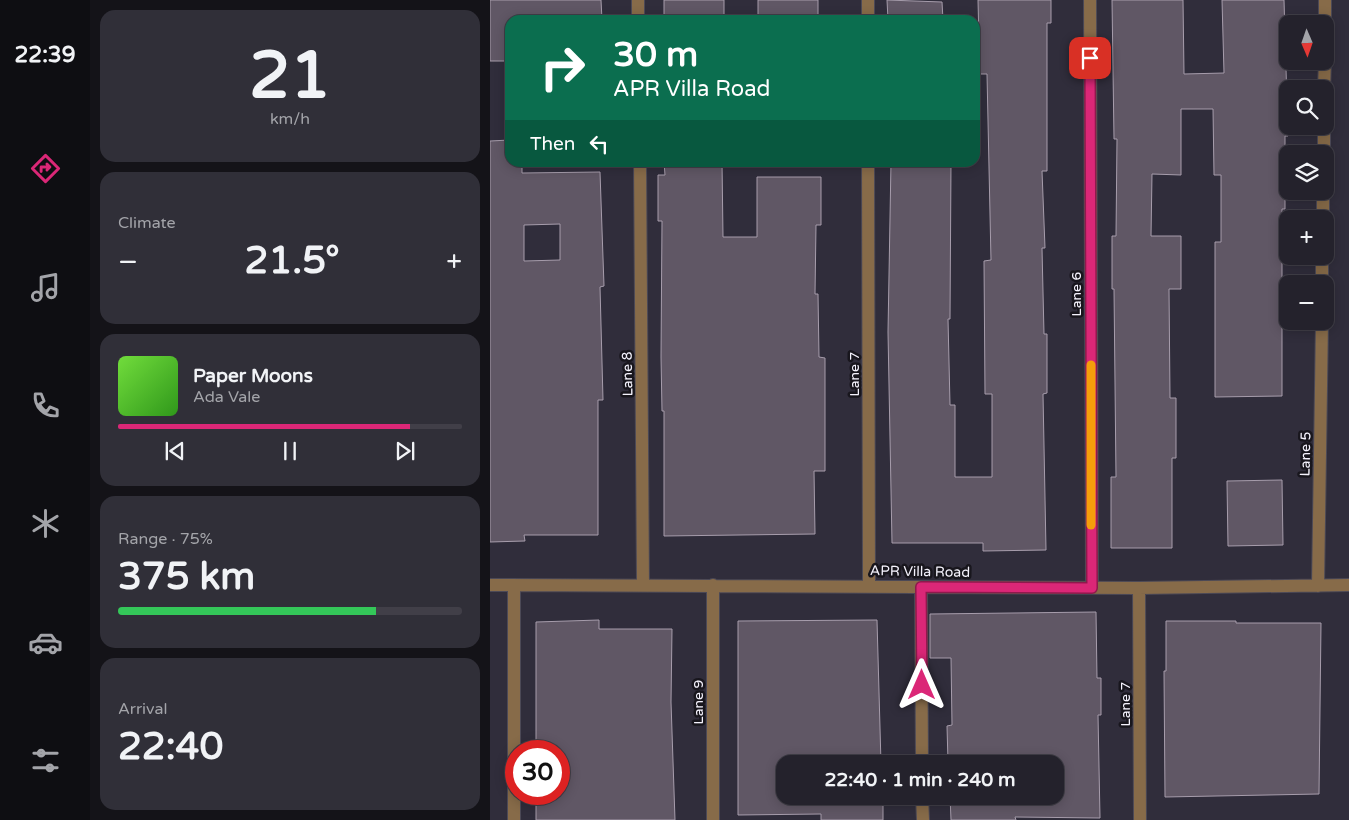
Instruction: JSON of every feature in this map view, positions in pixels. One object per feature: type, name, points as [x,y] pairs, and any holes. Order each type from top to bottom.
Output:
[{"type":"street","points":[[638,0],[638,15]]},
{"type":"street","points":[[868,0],[868,15]]},
{"type":"street","name":"Lane 6","points":[[1090,0],[1092,588]]},
{"type":"street","points":[[1325,0],[1325,15]]},
{"type":"street","name":"Lane 8","points":[[640,167],[643,585]]},
{"type":"street","name":"Lane 7","points":[[868,167],[869,586]]},
{"type":"street","name":"Lane 5","points":[[1318,586],[1322,330]]},
{"type":"street","name":"APR Villa Road","points":[[490,585],[1139,588],[1349,585]]},
{"type":"street","points":[[514,585],[514,820]]},
{"type":"street","name":"Lane 9","points":[[713,585],[713,820]]},
{"type":"street","points":[[921,587],[922,755]]},
{"type":"street","name":"Lane 7","points":[[1139,588],[1140,820]]},
{"type":"street","points":[[922,805],[922,820]]},
{"type":"building","points":[[490,0],[601,0],[602,15],[505,15],[505,61],[490,61]]},
{"type":"building","points":[[664,0],[724,0],[724,15],[664,15]]},
{"type":"building","points":[[758,0],[818,0],[818,15],[758,15]]},
{"type":"building","points":[[887,0],[942,2],[943,15],[888,15]]},
{"type":"building","points":[[978,0],[1051,0],[1051,23],[1047,23],[1047,171],[1042,171],[1045,248],[1042,248],[1044,334],[1047,334],[1047,393],[1043,394],[1046,550],[983,551],[983,543],[892,543],[888,332],[891,167],[951,167],[950,319],[948,319],[950,405],[955,405],[955,477],[992,477],[992,394],[985,394],[984,261],[991,260],[987,74],[980,74],[980,15],[978,15]]},
{"type":"building","points":[[1112,0],[1183,0],[1184,74],[1224,73],[1222,0],[1284,0],[1284,15],[1279,15],[1279,70],[1286,70],[1286,80],[1279,80],[1279,135],[1288,136],[1285,136],[1285,145],[1279,145],[1279,200],[1285,200],[1285,209],[1279,210],[1279,265],[1282,265],[1282,275],[1279,275],[1279,330],[1282,330],[1282,396],[1215,397],[1215,242],[1221,242],[1221,175],[1214,175],[1213,109],[1181,109],[1181,175],[1152,174],[1151,236],[1181,236],[1181,289],[1169,289],[1170,398],[1176,398],[1176,458],[1172,458],[1172,548],[1111,548],[1111,477],[1116,477],[1112,236],[1116,236],[1117,139],[1114,139]]},
{"type":"building","points":[[505,140],[505,167],[522,167],[522,173],[600,172],[604,286],[600,287],[603,400],[598,400],[598,535],[524,535],[525,541],[490,542],[490,141]],"holes":[[[560,224],[560,260],[524,261],[524,225]]]},
{"type":"building","points":[[664,167],[722,167],[723,237],[757,237],[757,177],[821,177],[821,225],[816,225],[815,294],[818,294],[819,357],[825,358],[825,471],[814,471],[815,534],[664,536],[664,411],[662,411],[661,357],[662,221],[658,221],[658,175],[665,175]]},
{"type":"building","points":[[1282,480],[1283,545],[1228,546],[1227,481]]},
{"type":"building","points":[[1096,612],[1097,678],[1101,678],[1101,715],[1098,715],[1100,818],[1015,817],[1016,820],[951,820],[950,805],[1064,805],[1064,755],[948,755],[947,726],[952,725],[951,658],[930,658],[930,614]]},
{"type":"building","points":[[599,620],[599,629],[672,629],[671,702],[675,820],[536,820],[536,805],[570,805],[570,740],[536,740],[536,622]]},
{"type":"building","points":[[877,620],[881,755],[776,755],[776,805],[883,805],[883,820],[821,820],[821,814],[738,815],[738,621]]},
{"type":"building","points":[[1166,621],[1321,623],[1319,794],[1165,797],[1164,671],[1166,671]]},
{"type":"slow traffic","points":[[1091,365],[1091,525]]},
{"type":"route","points":[[922,685],[921,587],[1092,588],[1090,58]]}]
